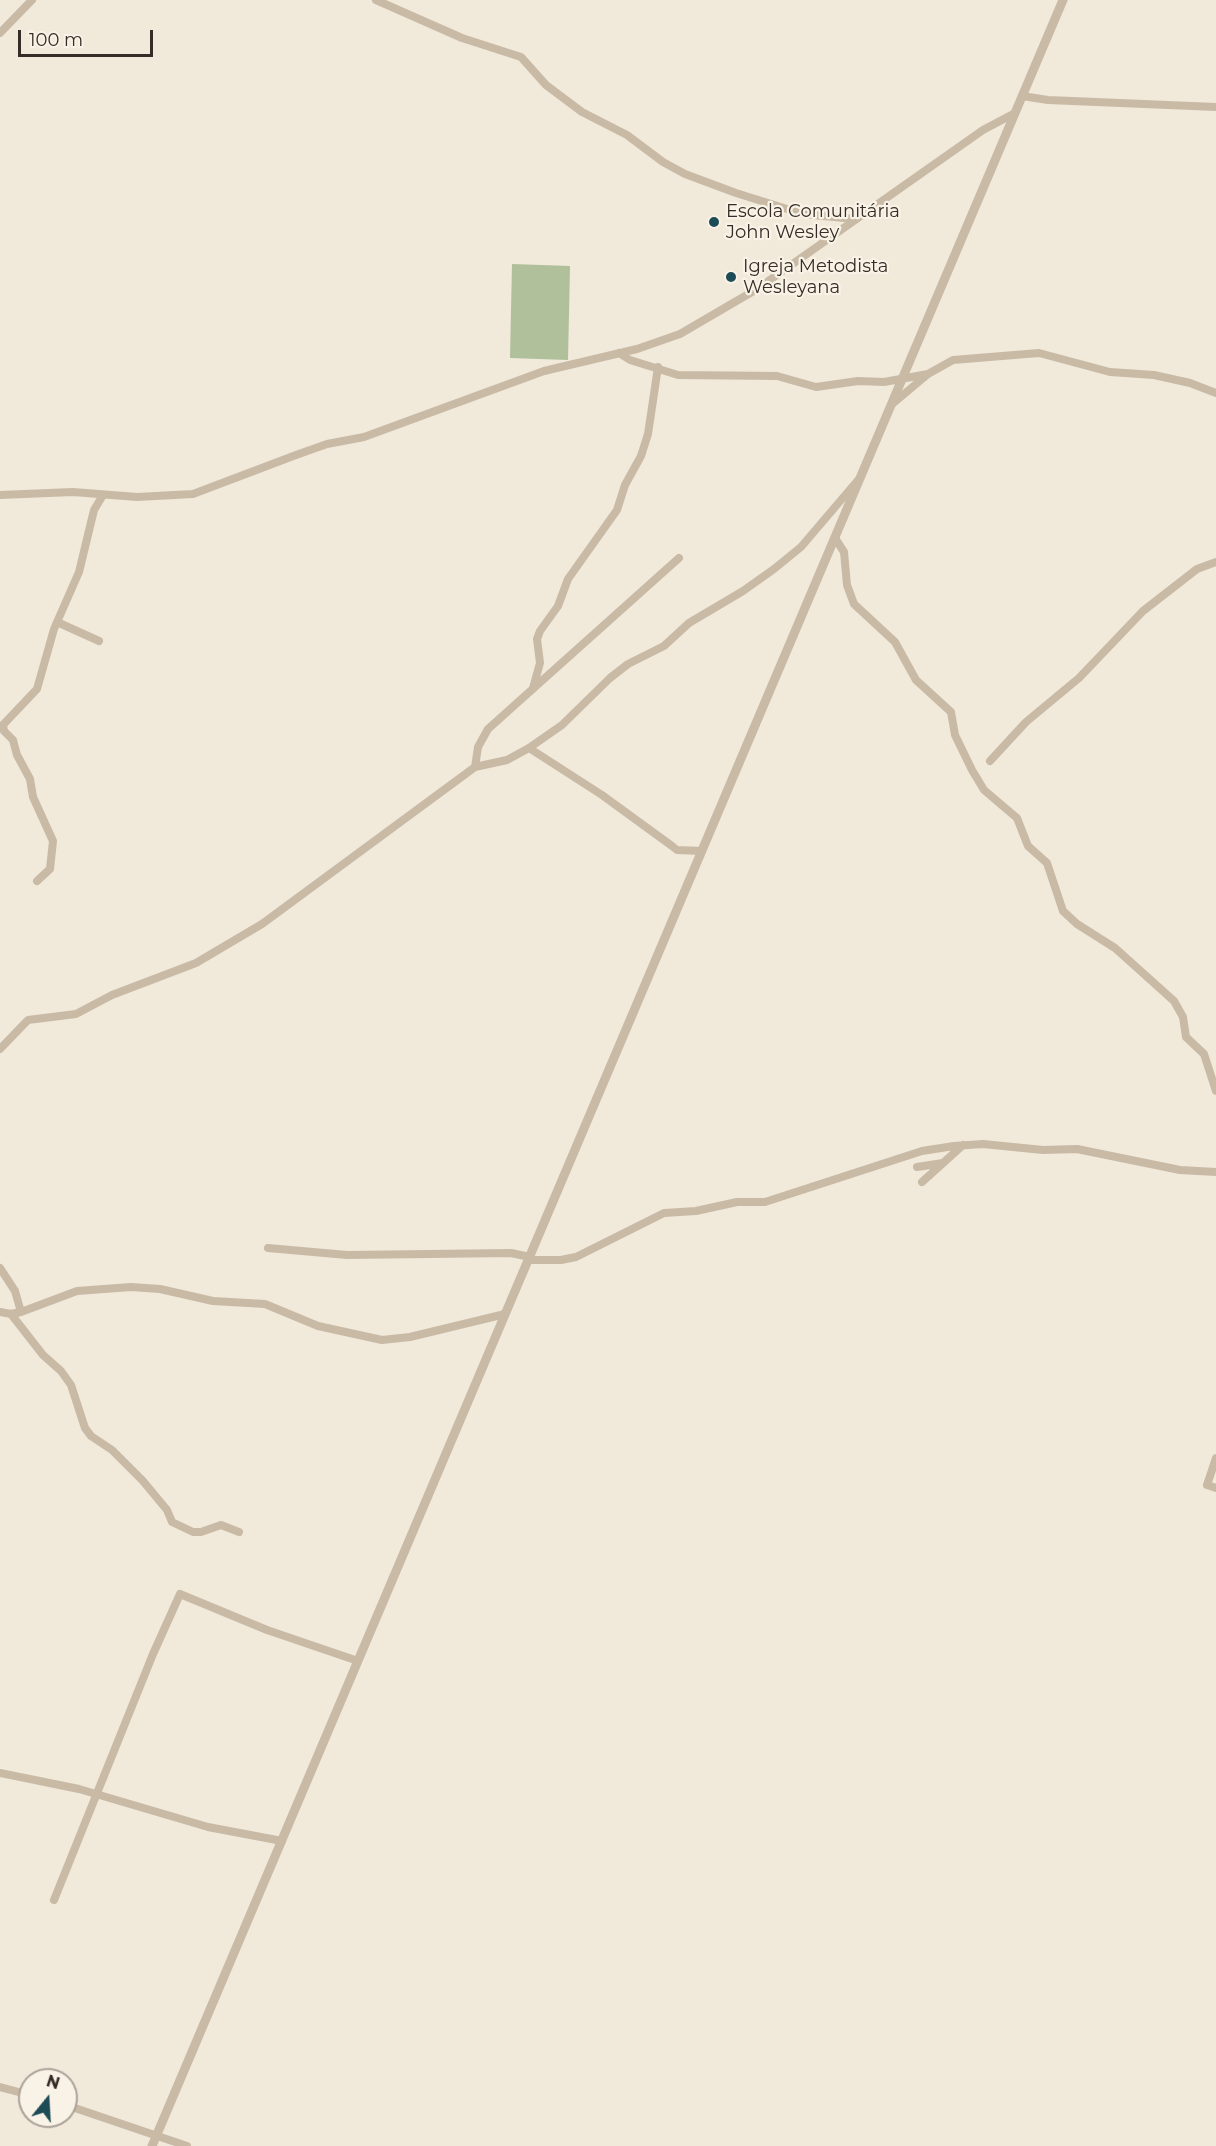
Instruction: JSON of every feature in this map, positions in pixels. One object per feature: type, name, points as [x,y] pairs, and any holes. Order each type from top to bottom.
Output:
[{"type":"street","points":[[0,33],[33,0]]},
{"type":"street","points":[[376,0],[462,38],[521,57],[546,85],[582,112],[627,135],[663,162],[685,174],[736,194],[803,214],[855,219]]},
{"type":"street","points":[[154,2142],[1063,0]]},
{"type":"street","points":[[1022,96],[1048,100],[1216,107]]},
{"type":"street","points":[[0,495],[73,492],[138,497],[193,494],[296,455],[364,436],[544,371],[619,353],[680,334],[718,313],[800,260],[983,130],[1015,113]]},
{"type":"street","points":[[891,405],[928,374],[953,360],[1040,352],[1110,372],[1154,375],[1190,383],[1216,393]]},
{"type":"street","points":[[619,353],[630,360],[678,375],[777,376],[816,387],[858,381],[889,381],[928,374]]},
{"type":"street","points":[[532,688],[540,663],[537,639],[540,631],[558,606],[568,579],[617,510],[625,485],[641,456],[648,434],[658,367]]},
{"type":"street","points":[[889,381],[896,393]]},
{"type":"street","points":[[0,1049],[28,1020],[76,1014],[112,995],[196,963],[262,924],[475,766],[507,760],[529,748],[570,718],[610,678],[628,664],[664,646],[689,623],[743,591],[801,547],[861,476]]},
{"type":"street","points":[[37,881],[50,869],[53,841],[33,797],[30,779],[17,755],[13,740],[1,726],[37,689],[57,622],[74,588],[94,510],[103,495]]},
{"type":"street","points":[[835,538],[844,552],[848,585],[854,604],[895,642],[910,672],[951,712],[955,735],[972,770],[984,790],[1017,818],[1028,846],[1047,863],[1064,911],[1077,924],[1115,948],[1174,1001],[1183,1017],[1186,1037],[1204,1054],[1216,1091]]},
{"type":"street","points":[[475,766],[478,747],[488,729],[679,558]]},
{"type":"street","points":[[990,761],[1026,722],[1079,678],[1143,611],[1197,569],[1216,562]]},
{"type":"street","points":[[57,622],[99,641]]},
{"type":"street","points":[[529,748],[602,795],[677,850],[702,851]]},
{"type":"street","points":[[268,1248],[347,1255],[511,1253],[529,1258],[561,1260],[576,1257],[664,1214],[696,1211],[737,1202],[765,1202],[922,1151],[963,1145],[983,1144],[1043,1150],[1077,1149],[1180,1170],[1216,1172]]},
{"type":"street","points":[[922,1182],[963,1145]]},
{"type":"street","points":[[917,1167],[943,1163]]},
{"type":"street","points":[[0,1268],[10,1280],[21,1312]]},
{"type":"street","points":[[0,1312],[11,1314],[21,1312],[77,1291],[150,1288],[213,1301],[265,1304],[318,1326],[382,1340],[410,1338],[506,1314]]},
{"type":"street","points":[[11,1314],[43,1355],[61,1371],[71,1385],[85,1428],[91,1436],[112,1449],[143,1481],[167,1510],[172,1522],[193,1532],[201,1532],[221,1525],[239,1532]]},
{"type":"street","points":[[1216,1458],[1207,1485],[1216,1488]]},
{"type":"street","points":[[54,1900],[153,1654],[180,1594],[267,1630],[358,1661]]},
{"type":"street","points":[[0,1773],[79,1789],[97,1797],[208,1827],[282,1841]]},
{"type":"street","points":[[0,2087],[18,2092]]},
{"type":"street","points":[[78,2110],[154,2142],[187,2146]]},
{"type":"green space","points":[[512,264],[570,266],[568,360],[510,358]]},
{"type":"place","name":"Escola Comunitária John Wesley","points":[[714,222]]},
{"type":"place","name":"Igreja Metodista Wesleyana","points":[[731,277]]}]
